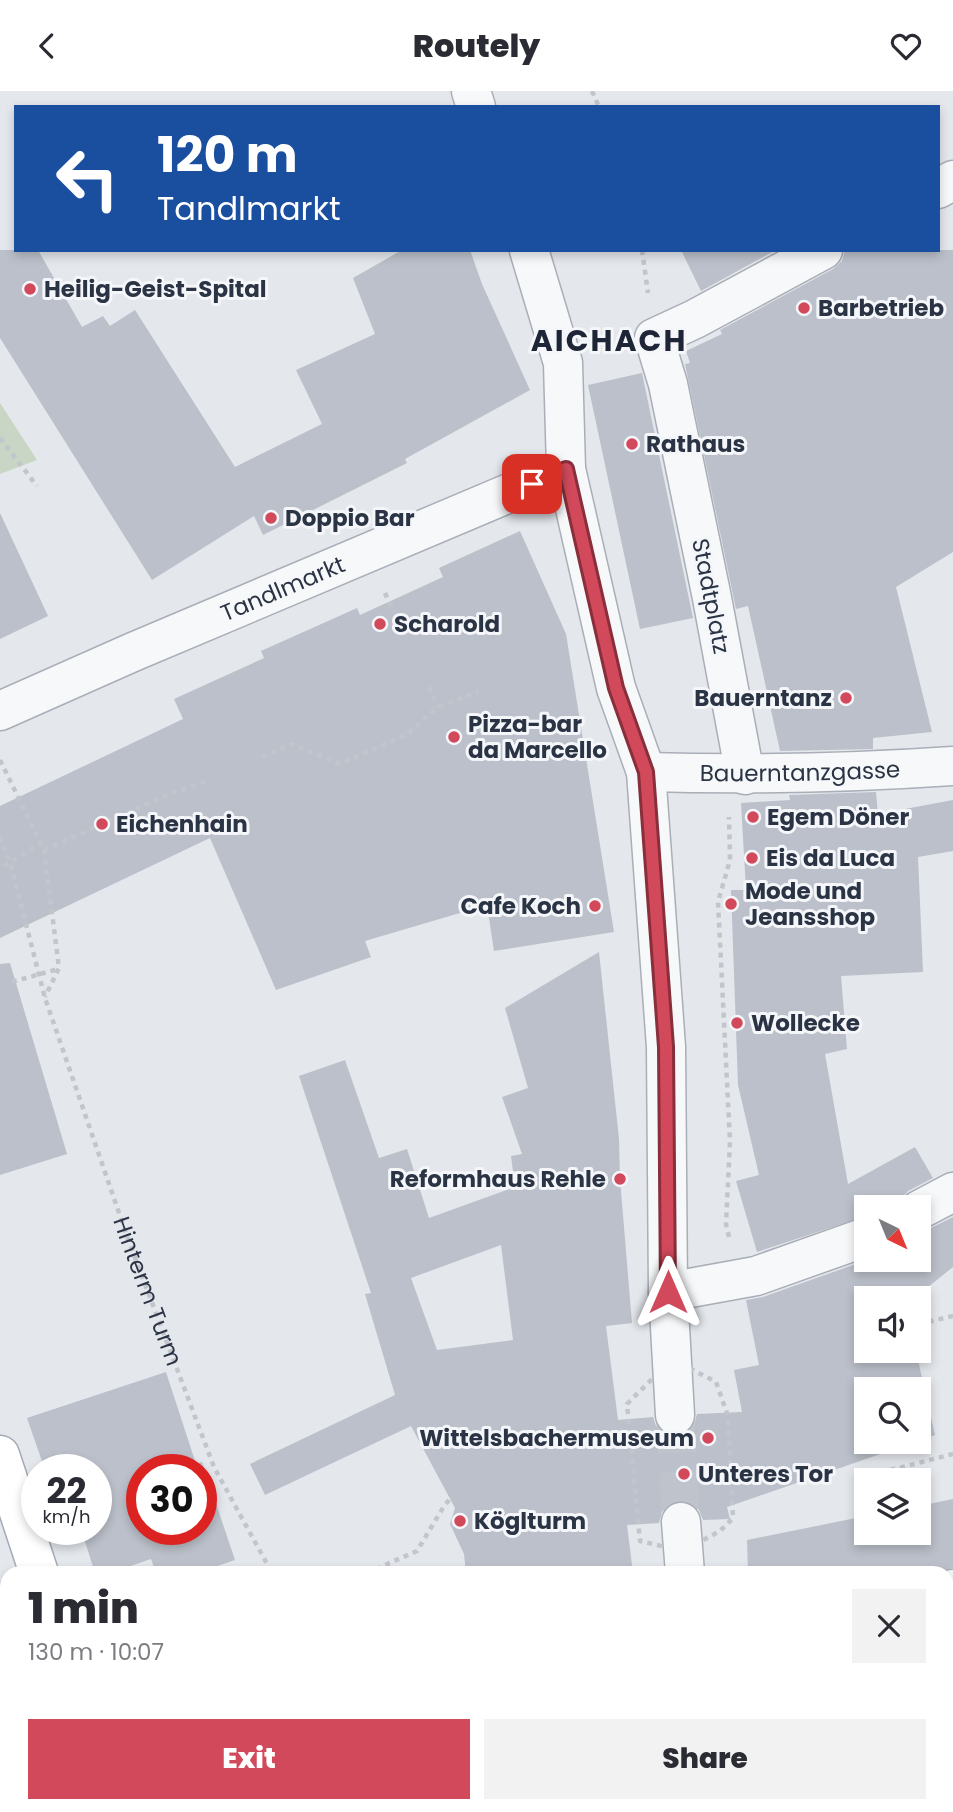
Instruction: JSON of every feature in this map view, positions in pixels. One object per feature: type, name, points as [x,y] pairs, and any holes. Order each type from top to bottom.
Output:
[{"type":"main road","points":[[0,1455],[37,1566]]},
{"type":"street","points":[[530,252],[563,363],[566,469],[616,688],[646,772],[666,1047],[668,1292],[675,1415]]},
{"type":"street","name":"Stadtplatz","points":[[737,774],[684,501],[668,384],[654,338],[819,252]]},
{"type":"street","name":"Tandlmarkt","points":[[0,711],[566,469]]},
{"type":"street","name":"Bauerntanzgasse","points":[[646,772],[858,772],[953,766]]},
{"type":"street","points":[[931,1204],[953,1192]]},
{"type":"street","points":[[668,1292],[756,1276],[854,1241]]},
{"type":"path","points":[[0,438],[37,486]]},
{"type":"path","points":[[429,687],[438,708]]},
{"type":"path","points":[[262,757],[292,744],[340,764],[406,735],[438,708],[478,692]]},
{"type":"path","points":[[0,760],[44,850],[59,968],[45,998]]},
{"type":"path","points":[[737,774],[730,860],[718,902],[730,1142],[726,1224],[738,1279]]},
{"type":"path","points":[[44,850],[172,793],[210,780]]},
{"type":"path","name":"Hinterm Turm","points":[[0,837],[10,862],[45,998],[128,1239],[214,1467],[268,1566]]},
{"type":"path","points":[[4,866],[41,843]]},
{"type":"path","points":[[12,982],[59,968]]},
{"type":"path","points":[[931,1321],[953,1316]]},
{"type":"path","points":[[672,1359],[716,1382],[728,1416],[733,1518],[720,1531],[683,1549],[640,1541],[627,1404],[672,1359]]},
{"type":"path","points":[[898,1468],[953,1454]]},
{"type":"path","points":[[383,1566],[417,1551],[452,1497]]},
{"type":"green space","points":[[0,403],[37,460],[0,474]]},
{"type":"building","points":[[0,250],[39,252],[82,327],[103,316],[110,326],[135,310],[235,467],[322,424],[296,370],[375,334],[353,278],[398,252],[471,252],[482,284],[530,390],[405,459],[407,463],[263,535],[254,516],[152,580],[0,338]]},
{"type":"building","points":[[953,250],[953,552],[896,587],[932,732],[873,738],[873,749],[780,751],[748,606],[736,609],[685,364],[690,363],[686,351],[722,334],[720,330],[833,269],[842,261],[844,252]]},
{"type":"building","points":[[682,252],[772,252],[701,291]]},
{"type":"building","name":"Rathaus","points":[[642,373],[693,618],[640,629],[588,385]]},
{"type":"building","points":[[0,513],[48,616],[0,639]]},
{"type":"building","points":[[520,531],[566,634],[614,932],[494,951],[487,905],[365,941],[371,957],[276,990],[210,838],[0,938],[0,806],[183,719],[174,699],[264,658],[261,651],[357,608],[360,615],[443,577],[439,568]]},
{"type":"building","points":[[876,792],[878,814],[953,800],[953,851],[918,857],[923,972],[841,976],[847,1049],[825,1054],[848,1184],[915,1147],[933,1178],[904,1195],[854,1195],[854,1220],[757,1252],[736,1181],[759,1175],[738,1085],[731,890],[746,890],[741,803],[790,800],[789,795]]},
{"type":"building","points":[[599,952],[619,1139],[632,1323],[606,1326],[618,1420],[653,1417],[656,1426],[665,1434],[677,1437],[688,1433],[697,1414],[742,1412],[734,1370],[759,1365],[746,1300],[763,1297],[854,1265],[854,1272],[931,1272],[931,1228],[953,1217],[953,1267],[929,1286],[854,1286],[854,1363],[919,1363],[922,1377],[854,1377],[854,1454],[880,1454],[727,1507],[730,1519],[703,1520],[699,1510],[691,1503],[680,1500],[669,1504],[662,1512],[659,1523],[627,1525],[632,1566],[465,1566],[464,1554],[450,1524],[455,1508],[411,1426],[265,1495],[250,1464],[395,1395],[365,1294],[371,1293],[299,1076],[345,1060],[379,1158],[407,1149],[429,1218],[515,1187],[511,1156],[522,1154],[502,1097],[528,1088],[505,1008]],"holes":[[[501,1245],[513,1340],[437,1350],[411,1278]]]},
{"type":"building","points":[[10,963],[67,1154],[0,1175],[0,964]]},
{"type":"building","points":[[166,1372],[193,1454],[126,1454],[126,1545],[217,1545],[217,1507],[235,1560],[217,1566],[154,1566],[151,1559],[130,1566],[93,1566],[86,1545],[112,1545],[112,1454],[39,1454],[27,1418]]},
{"type":"building","points":[[931,1417],[935,1435],[931,1436]]},
{"type":"building","points":[[953,1499],[953,1566],[748,1566],[747,1540],[854,1518],[854,1545],[931,1545],[931,1504]]},
{"type":"tunnel","points":[[675,1415],[681,1522]]},
{"type":"place","name":"Heilig-Geist-Spital","points":[[30,289]]},
{"type":"place","name":"Barbetrieb","points":[[804,308]]},
{"type":"place","name":"Rathaus","points":[[632,444]]},
{"type":"place","name":"Doppio Bar","points":[[271,518]]},
{"type":"place","name":"Scharold","points":[[380,624]]},
{"type":"place","name":"Bauerntanz","points":[[846,698]]},
{"type":"place","name":"Pizza-bar da Marcello","points":[[454,737]]},
{"type":"place","name":"Egem Döner","points":[[753,817]]},
{"type":"place","name":"Eichenhain","points":[[102,824]]},
{"type":"place","name":"Eis da Luca","points":[[752,858]]},
{"type":"place","name":"Mode und Jeansshop","points":[[731,904]]},
{"type":"place","name":"Cafe Koch","points":[[595,906]]},
{"type":"place","name":"Wollecke","points":[[737,1023]]},
{"type":"place","name":"Reformhaus Rehle","points":[[620,1179]]},
{"type":"place","name":"Wittelsbachermuseum","points":[[708,1438]]},
{"type":"place","name":"Unteres Tor","points":[[684,1474]]},
{"type":"place","name":"Köglturm","points":[[460,1521]]},
{"type":"district","name":"AICHACH","points":[[609,340]]},
{"type":"route","points":[[532,484],[566,469],[616,688],[646,772],[666,1047],[668,1292]]}]
